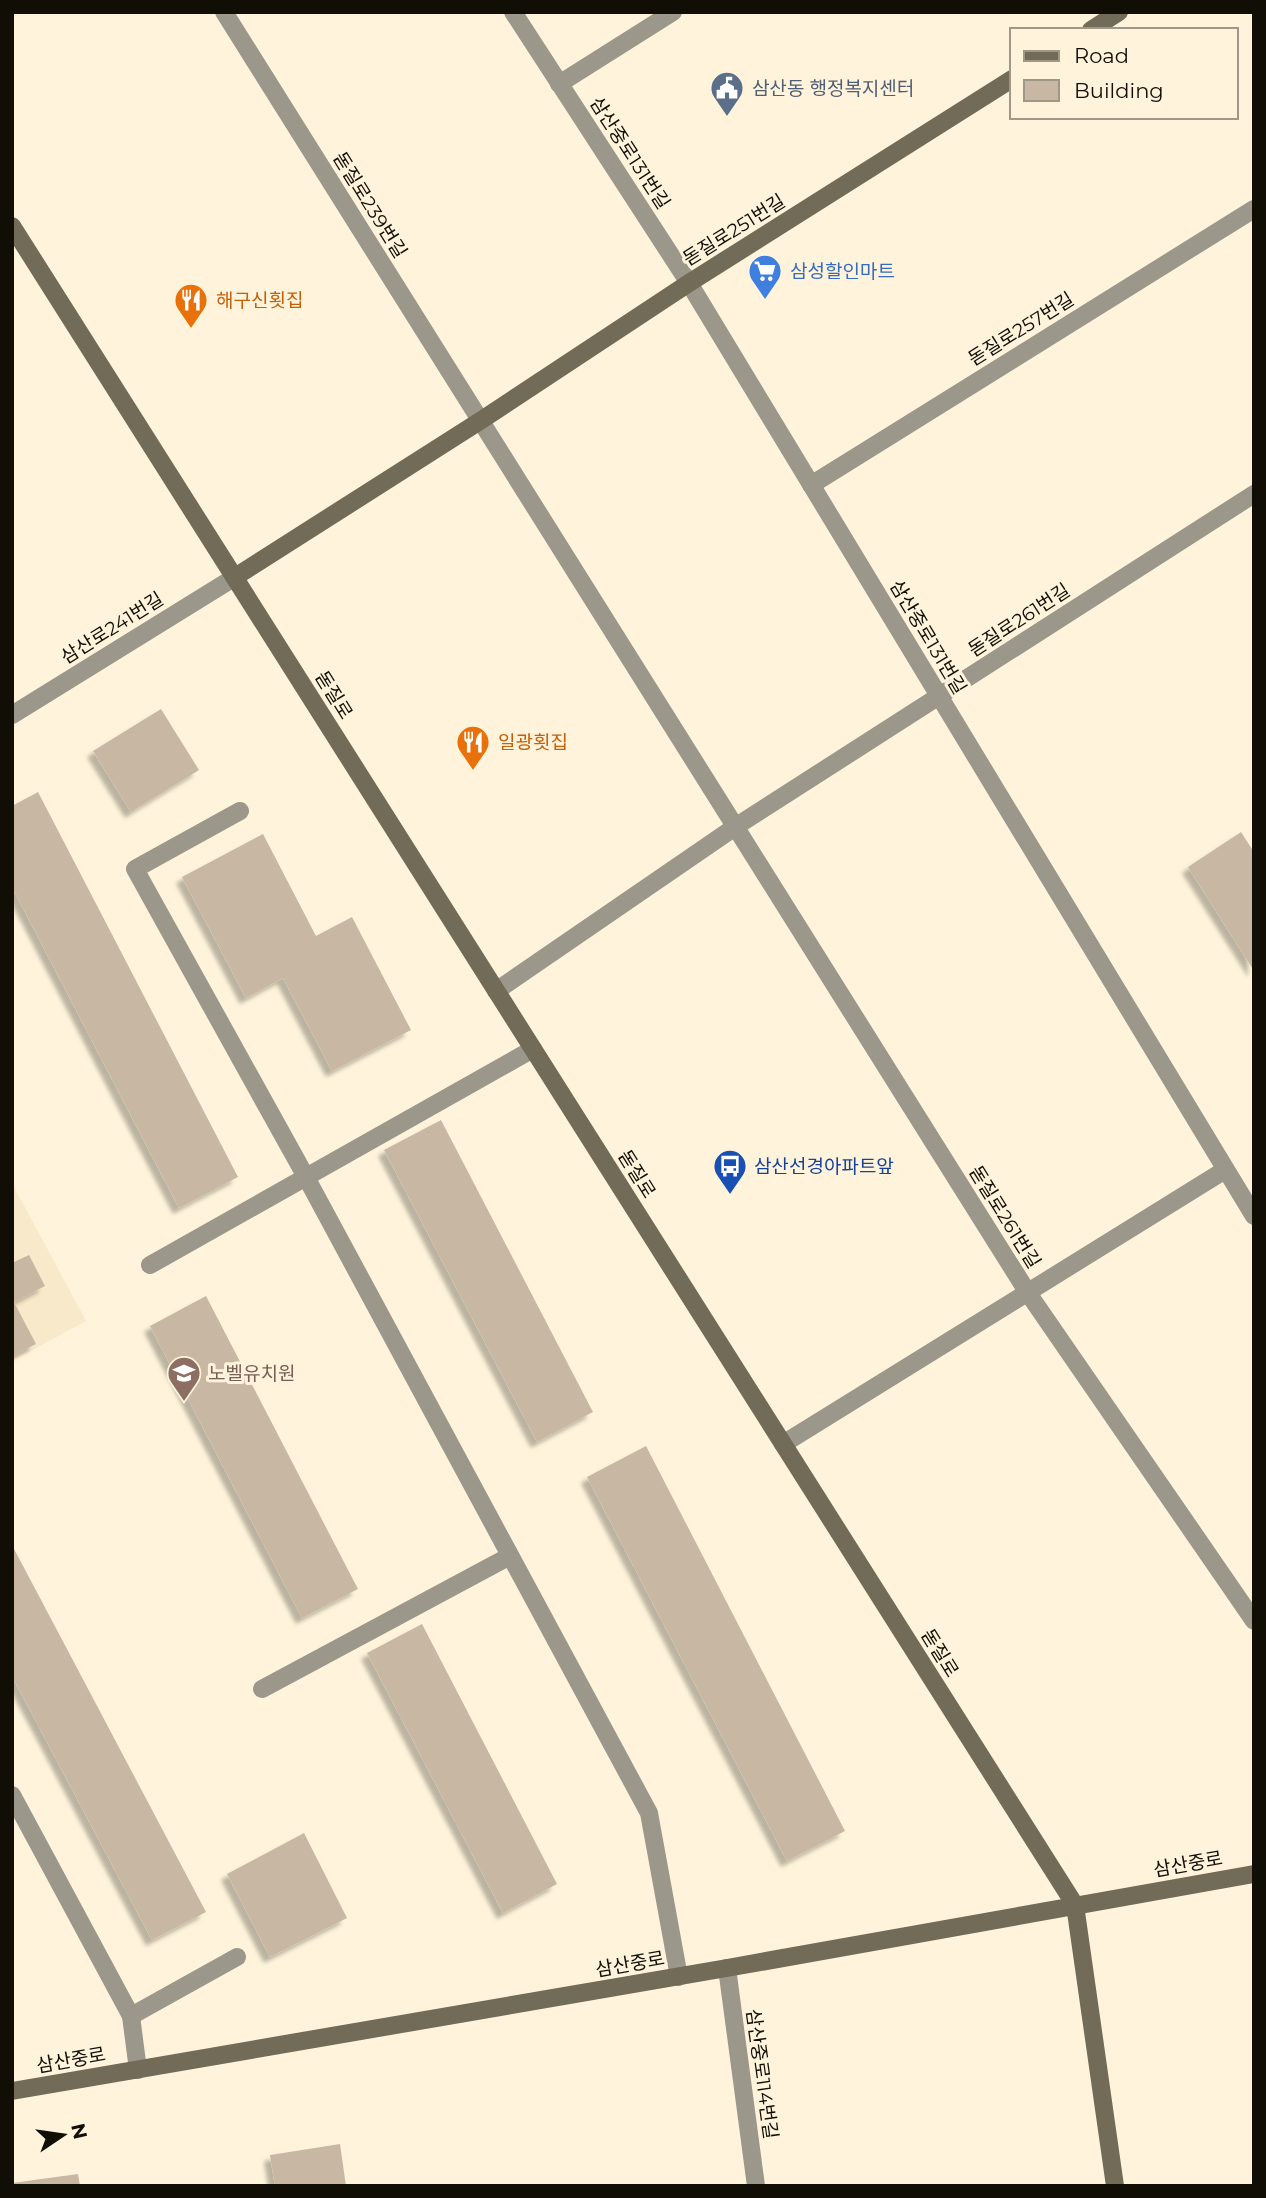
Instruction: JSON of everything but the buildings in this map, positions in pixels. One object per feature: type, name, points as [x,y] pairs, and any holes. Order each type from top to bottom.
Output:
[{"type":"main road","points":[[1094,28],[1119,12]]},
{"type":"main road","name":"돋질로251번길","points":[[235,577],[480,421],[689,283],[1010,80]]},
{"type":"main road","name":"돋질로","points":[[12,226],[1075,1905],[1115,2186]]},
{"type":"main road","name":"삼산중로","points":[[12,2091],[1254,1874]]},
{"type":"street","name":"돋질로239번길","points":[[224,12],[480,421]]},
{"type":"street","name":"삼산중로131번길","points":[[513,12],[689,283],[1254,1216]]},
{"type":"street","points":[[559,84],[673,12]]},
{"type":"street","name":"돋질로257번길","points":[[811,485],[1254,209]]},
{"type":"street","points":[[480,421],[735,827]]},
{"type":"street","name":"돋질로261번길","points":[[496,991],[735,827],[1254,494]]},
{"type":"street","name":"삼산로241번길","points":[[12,715],[235,577]]},
{"type":"street","points":[[240,811],[135,869],[306,1177],[649,1813],[679,1976]]},
{"type":"street","name":"돋질로261번길","points":[[735,827],[1028,1293],[1254,1621]]},
{"type":"street","points":[[150,1265],[533,1049]]},
{"type":"street","points":[[783,1444],[1225,1170]]},
{"type":"street","points":[[262,1689],[510,1556]]},
{"type":"street","points":[[12,1796],[131,2016],[138,2070]]},
{"type":"street","points":[[131,2016],[237,1957]]},
{"type":"street","name":"삼산중로114번길","points":[[727,1968],[756,2186]]},
{"type":"shaded area","points":[[12,1183],[86,1321],[12,1361]]},
{"type":"place","name":"삼산동 행정복지센터","points":[[727,118]]},
{"type":"place","name":"삼성할인마트","points":[[765,301]]},
{"type":"place","name":"해구신횟집","points":[[191,330]]},
{"type":"place","name":"일광횟집","points":[[473,772]]},
{"type":"place","name":"삼산선경아파트앞","points":[[730,1196]]},
{"type":"place","name":"노벨유치원","points":[[184,1403]]}]
